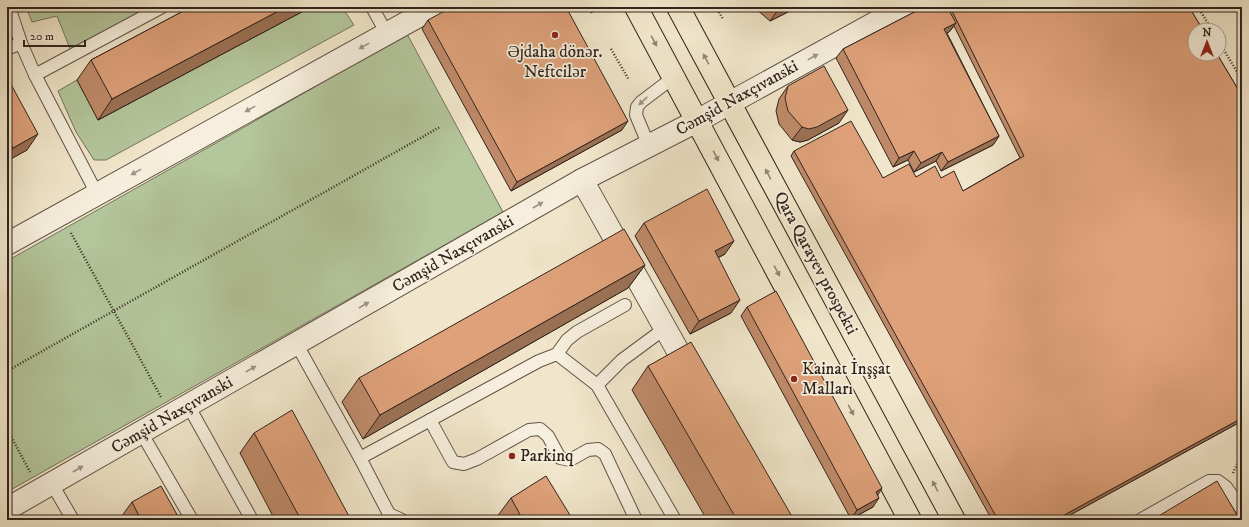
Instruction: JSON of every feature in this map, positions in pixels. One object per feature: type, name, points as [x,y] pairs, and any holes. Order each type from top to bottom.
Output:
[{"type":"main road","points":[[636,7],[910,520]]},
{"type":"main road","name":"Qara Qarayev prospekti","points":[[678,7],[954,520]]},
{"type":"street","points":[[7,244],[435,7]]},
{"type":"street","name":"Cəmşid Naxçıvanski","points":[[7,509],[582,180],[697,121],[904,7]]},
{"type":"street","points":[[582,180],[664,329],[700,390]]},
{"type":"lane","points":[[9,7],[21,43],[35,75],[97,194]]},
{"type":"lane","points":[[35,75],[162,7]]},
{"type":"lane","points":[[372,7],[386,34]]},
{"type":"lane","points":[[7,49],[21,43]]},
{"type":"lane","points":[[649,146],[636,115],[637,107],[641,102],[674,77]]},
{"type":"lane","points":[[360,458],[539,361],[557,354],[567,340],[578,332],[625,305]]},
{"type":"lane","points":[[597,385],[622,360],[664,329]]},
{"type":"lane","points":[[296,343],[360,458],[389,514],[402,520]]},
{"type":"lane","points":[[557,354],[597,385],[675,520]]},
{"type":"lane","points":[[179,410],[252,520]]},
{"type":"lane","points":[[430,420],[453,462],[464,464],[477,459],[529,430],[540,429],[548,436],[560,458],[570,460],[588,450],[598,450],[605,454],[636,520]]},
{"type":"lane","points":[[141,432],[192,520]]},
{"type":"lane","points":[[1140,520],[1209,481],[1218,481],[1226,487],[1242,510]]},
{"type":"lane","points":[[46,487],[73,520]]},
{"type":"path","points":[[588,7],[592,13]]},
{"type":"path","points":[[716,7],[723,19]]},
{"type":"path","points":[[1198,7],[1207,22]]},
{"type":"path","points":[[611,48],[629,80]]},
{"type":"path","points":[[1227,55],[1242,80]]},
{"type":"path","points":[[7,371],[440,127]]},
{"type":"path","points":[[61,214],[114,311],[179,410]]},
{"type":"path","points":[[7,429],[46,487]]},
{"type":"green space","points":[[26,7],[144,7],[146,13],[71,51],[57,16],[32,22]]},
{"type":"green space","points":[[311,7],[342,7],[354,25],[106,160],[94,160],[76,132],[58,91],[77,80],[98,120]]},
{"type":"green space","points":[[407,34],[503,212],[7,492],[7,261]]},
{"type":"building","points":[[191,7],[286,7],[112,99],[91,60]]},
{"type":"building","points":[[452,7],[566,7],[628,121],[517,182],[428,20]]},
{"type":"building","points":[[924,7],[947,7],[956,23],[944,29],[999,136],[948,162],[942,152],[921,163],[914,151],[899,158],[843,49]]},
{"type":"building","points":[[950,7],[1189,7],[1198,22],[1187,22],[1187,62],[1222,62],[1242,96],[1242,418],[1055,520],[998,520],[794,151],[851,121],[883,178],[909,164],[916,177],[935,166],[941,178],[954,171],[963,191],[1024,156]]},
{"type":"building","points":[[824,66],[848,110],[817,127],[809,129],[802,127],[788,111],[785,98],[788,86]]},
{"type":"building","points":[[7,77],[38,134],[13,148],[7,136]]},
{"type":"building","points":[[707,189],[734,241],[715,251],[740,300],[699,321],[644,223]]},
{"type":"building","points":[[624,229],[645,265],[380,415],[359,378]]},
{"type":"building","points":[[776,291],[882,488],[876,492],[879,498],[857,510],[747,307]]},
{"type":"building","points":[[691,342],[794,520],[737,520],[648,366]]},
{"type":"building","points":[[292,410],[351,520],[301,520],[254,433]]},
{"type":"building","points":[[546,476],[573,520],[523,520],[511,498]]},
{"type":"building","points":[[1217,481],[1240,520],[1152,520]]},
{"type":"building","points":[[161,486],[180,520],[141,520],[132,502]]},
{"type":"place","name":"Əjdaha dönər. Neftcilər","points":[[555,35]]},
{"type":"place","name":"Kainat İnşşat Malları","points":[[794,379]]},
{"type":"place","name":"Parkinq","points":[[512,456]]}]
